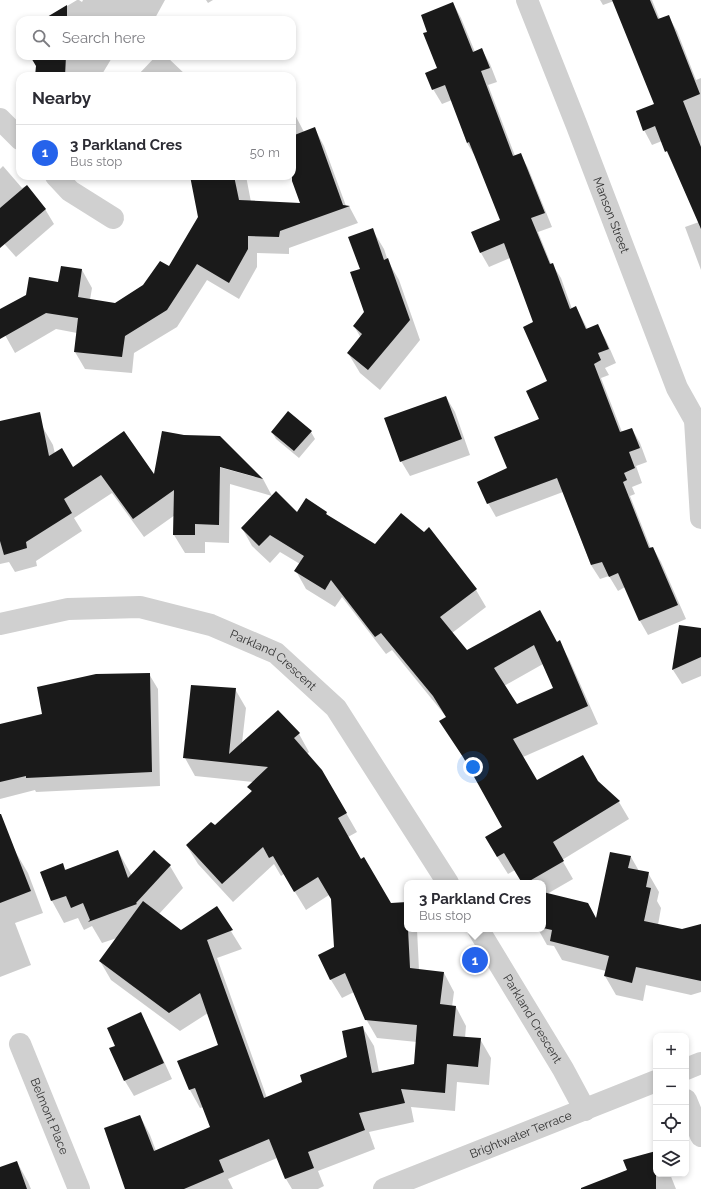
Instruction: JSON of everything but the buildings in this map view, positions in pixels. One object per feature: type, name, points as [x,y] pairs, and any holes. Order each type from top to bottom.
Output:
[{"type":"street","name":"Manson Street","points":[[527,0],[577,126],[677,388],[698,423]]},
{"type":"street","points":[[0,119],[16,135]]},
{"type":"street","points":[[60,180],[70,191],[113,218]]},
{"type":"street","points":[[698,423],[701,518]]},
{"type":"street","name":"Parkland Crescent","points":[[0,624],[68,609],[140,607],[211,625],[276,653],[336,708],[446,880]]},
{"type":"street","name":"Parkland Crescent","points":[[480,932],[563,1069],[585,1110]]},
{"type":"street","name":"Belmont Place","points":[[20,1044],[78,1189]]},
{"type":"street","points":[[689,1068],[701,1063]]},
{"type":"street","name":"Brightwater Terrace","points":[[384,1189],[653,1082]]},
{"type":"street","points":[[688,1105],[701,1136]]},
{"type":"place","name":"3 Parkland Cres","points":[[475,960]]}]
